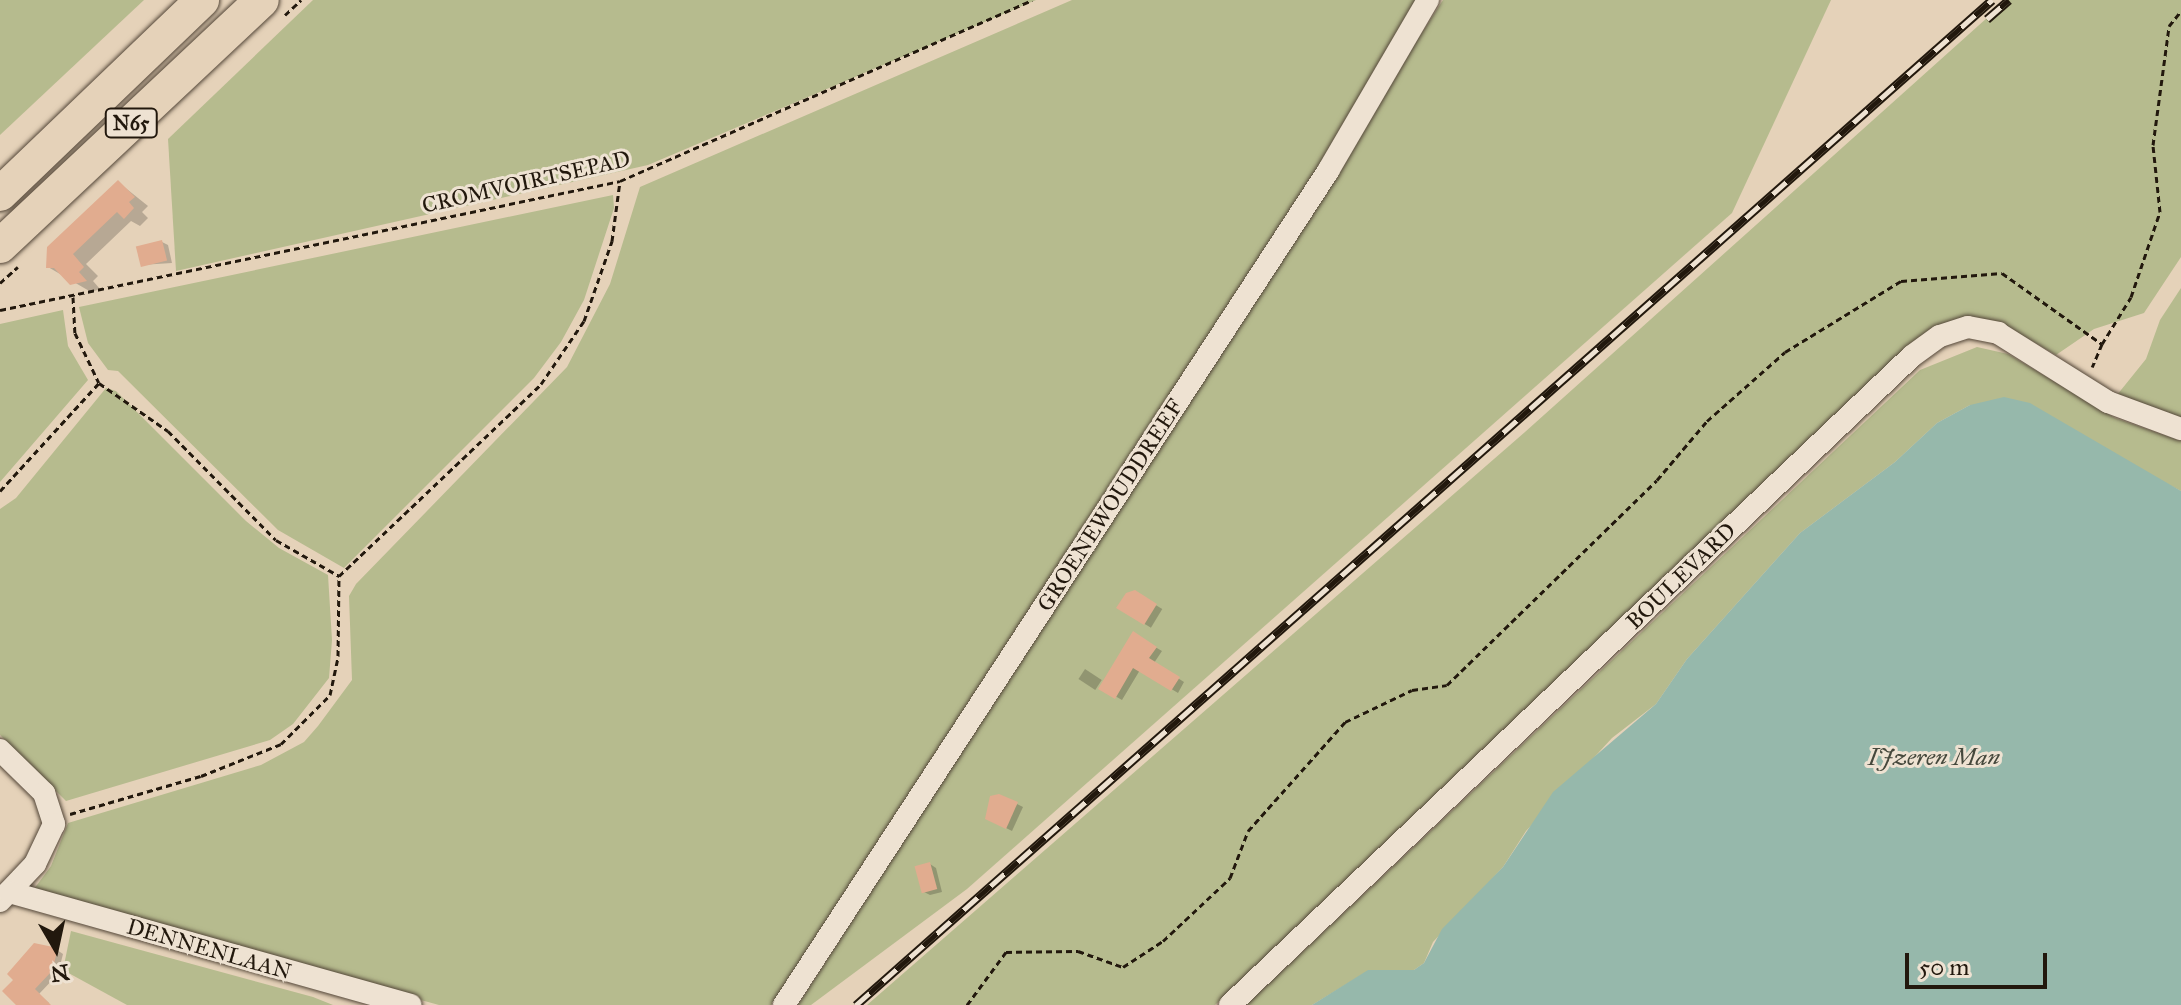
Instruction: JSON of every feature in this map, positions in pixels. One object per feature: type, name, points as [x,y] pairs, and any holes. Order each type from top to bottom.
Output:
[{"type":"main road","name":"N65","points":[[0,194],[202,0]]},
{"type":"main road","name":"N65","points":[[0,246],[262,0]]},
{"type":"street","name":"GROENEWOUDDREEF","points":[[784,1005],[1328,171],[1428,0]]},
{"type":"street","name":"BOULEVARD","points":[[1230,1005],[1912,356],[1940,336],[1968,327],[1984,329],[2021,343],[2108,402],[2181,429]]},
{"type":"street","points":[[0,750],[44,793],[54,824]]},
{"type":"street","name":"DENNENLAAN","points":[[54,824],[35,864],[4,897],[410,1005]]},
{"type":"path","name":"CROMVOIRTSEPAD","points":[[0,310],[620,181],[1032,0]]},
{"type":"path","points":[[2084,386],[2102,344],[2131,297],[2160,212],[2153,145],[2169,26],[2181,11]]},
{"type":"path","points":[[54,824],[80,807],[201,776],[281,744],[330,695],[338,656],[339,576],[541,384],[584,321],[612,241],[620,181]]},
{"type":"path","points":[[967,1005],[1006,952],[1078,951],[1123,967],[1163,941],[1230,878],[1248,831],[1345,722],[1412,690],[1447,685],[1657,480],[1707,421],[1785,352],[1901,281],[2002,273],[2102,344]]},
{"type":"path","points":[[73,297],[75,333],[99,383],[168,431],[276,540],[339,576]]},
{"type":"path","points":[[0,491],[99,383]]},
{"type":"green space","points":[[0,0],[144,0],[0,135]]},
{"type":"green space","points":[[313,0],[1036,0],[648,165],[176,271],[168,139]]},
{"type":"green space","points":[[1072,0],[1427,0],[815,946],[771,1005],[439,1005],[39,895],[34,889],[51,866],[68,823],[261,765],[304,742],[318,726],[352,680],[349,596],[356,584],[567,367],[610,284],[640,187]]},
{"type":"green space","points":[[1443,0],[1831,0],[1732,213],[967,889],[811,1005],[798,1005]]},
{"type":"green space","points":[[2007,0],[2181,0],[2181,257],[2144,313],[2094,329],[2056,355],[2006,326],[1967,318],[1215,1005],[867,1005],[1525,432]]},
{"type":"green space","points":[[613,195],[614,208],[584,300],[561,342],[534,378],[344,568],[278,530],[118,371],[108,370],[88,343],[79,307]]},
{"type":"green space","points":[[2181,288],[2181,420],[2117,395],[2146,359],[2160,320]]},
{"type":"green space","points":[[63,310],[68,346],[88,380],[0,482],[0,324]]},
{"type":"green space","points":[[1977,347],[2008,354],[2115,418],[2181,441],[2181,491],[2137,468],[1970,405],[1937,423],[1895,462],[1800,533],[1687,659],[1656,704],[1612,738],[1526,831],[1503,867],[1433,942],[1424,963],[1414,970],[1368,971],[1312,1005],[1246,1005],[1920,370]]},
{"type":"green space","points":[[106,388],[116,391],[246,521],[279,548],[328,575],[332,640],[329,678],[293,724],[270,740],[66,801],[0,735],[0,509],[16,498]]},
{"type":"green space","points":[[71,931],[333,1005],[127,1005],[63,970]]},
{"type":"water","name":"IJzeren Man","points":[[2004,397],[2030,403],[2181,491],[2181,1005],[1312,1005],[1368,970],[1414,970],[1424,963],[1442,929],[1503,867],[1553,792],[1656,704],[1687,659],[1800,533],[1895,462],[1937,423],[1970,405]]},
{"type":"building","points":[[118,180],[135,197],[129,202],[134,208],[124,219],[117,212],[73,254],[84,267],[79,272],[87,281],[70,285],[54,268],[46,268],[47,247]]},
{"type":"building","points":[[162,240],[167,260],[141,267],[136,247]]},
{"type":"building","points":[[1135,590],[1157,604],[1144,625],[1116,608],[1126,593]]},
{"type":"building","points":[[1133,631],[1157,647],[1149,658],[1180,677],[1171,691],[1133,668],[1115,699],[1098,689]]},
{"type":"building","points":[[999,794],[1018,802],[1006,829],[985,819],[990,796]]},
{"type":"building","points":[[930,862],[937,889],[922,893],[915,866]]},
{"type":"building","points":[[34,943],[58,948],[52,971],[35,989],[51,1005],[16,1005],[2,991],[13,980],[7,974]]},
{"type":"railway","points":[[856,1005],[1992,0]]},
{"type":"railway","points":[[1987,19],[2009,0]]}]
